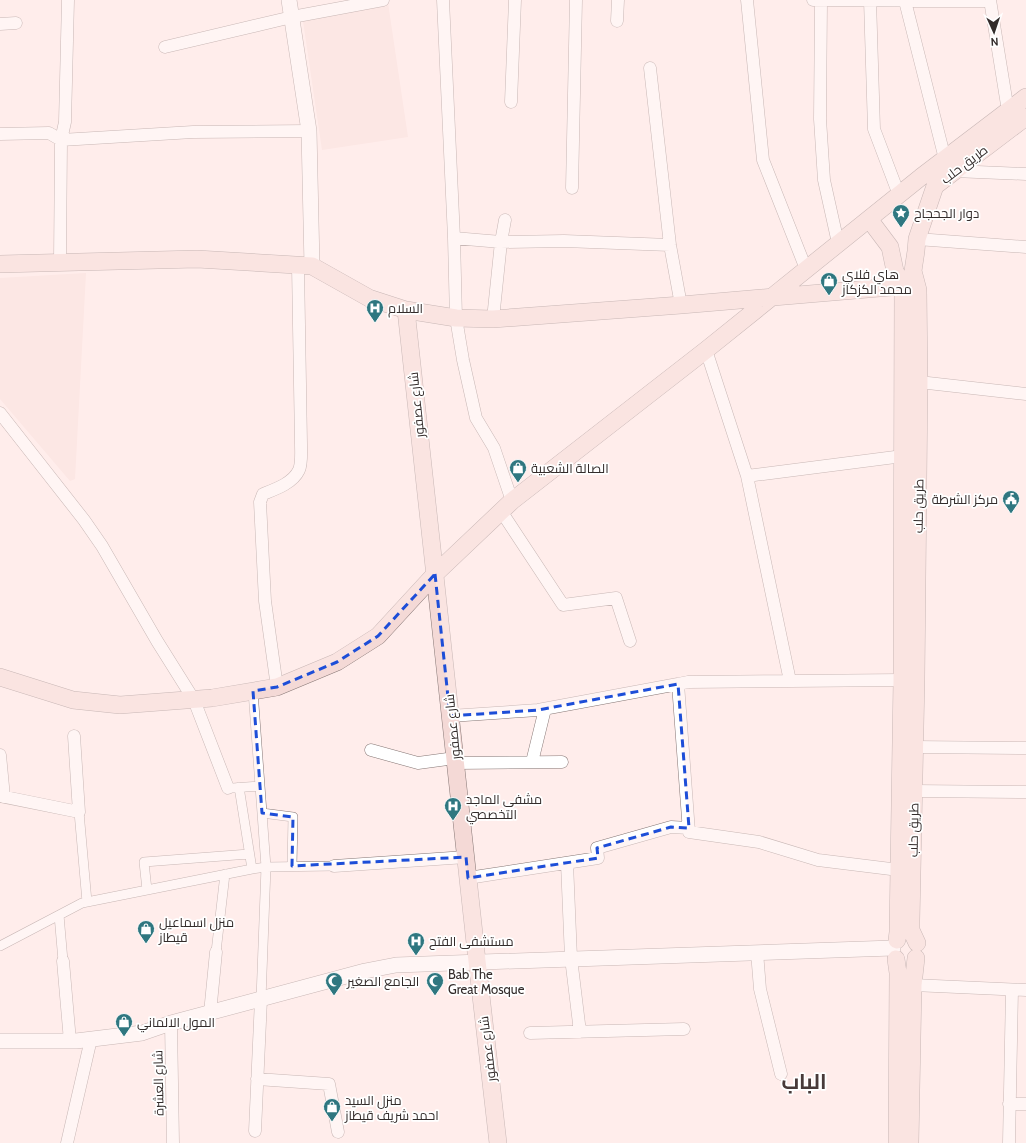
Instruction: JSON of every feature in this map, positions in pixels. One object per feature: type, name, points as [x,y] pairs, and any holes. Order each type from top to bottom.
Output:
[{"type":"main road","name":"طريق حلب","points":[[910,1143],[913,985],[916,951],[911,921],[919,382],[918,290],[913,272],[917,239],[928,182],[950,165],[1008,111],[1026,97]]},
{"type":"main road","name":"طريق حلب","points":[[950,165],[1026,117]]},
{"type":"main road","points":[[0,677],[73,700],[120,705],[212,698],[277,687],[337,662],[378,636],[435,574],[506,506],[706,350],[899,195],[928,182]]},
{"type":"main road","points":[[869,219],[890,247],[899,278],[903,456],[902,680],[898,932],[895,949],[898,973],[897,1143]]},
{"type":"main road","points":[[0,264],[197,259],[305,266],[369,298],[406,310],[456,318],[493,319],[681,305],[773,296],[899,278],[913,272]]},
{"type":"main road","name":"شارع عصفور","points":[[406,310],[498,1143]]},
{"type":"main road","points":[[907,937],[913,939],[916,951],[910,963],[906,963],[899,961],[895,949],[907,937]]},
{"type":"street","points":[[60,262],[61,140],[65,122],[68,0]]},
{"type":"street","points":[[277,687],[265,601],[260,502],[263,494],[276,489],[292,479],[300,469],[309,131],[289,0]]},
{"type":"street","points":[[165,47],[292,17],[383,0]]},
{"type":"street","points":[[443,0],[454,238],[456,318],[463,360],[476,418],[494,448],[506,506],[563,605],[616,598],[630,641]]},
{"type":"street","points":[[511,102],[515,0]]},
{"type":"street","points":[[572,188],[576,0]]},
{"type":"street","points":[[617,21],[618,0]]},
{"type":"street","points":[[747,0],[763,160],[806,269]]},
{"type":"street","points":[[838,244],[824,180],[820,119],[817,0],[990,1],[1008,111]]},
{"type":"street","points":[[870,1],[874,129],[899,195]]},
{"type":"street","points":[[905,1],[950,165],[1026,174]]},
{"type":"street","points":[[0,24],[16,23]]},
{"type":"street","points":[[650,68],[670,245],[681,305]]},
{"type":"street","points":[[0,134],[49,134],[61,140],[193,132],[309,131]]},
{"type":"street","points":[[493,319],[501,242],[505,220]]},
{"type":"street","points":[[454,238],[501,242],[564,241],[670,245]]},
{"type":"street","points":[[917,239],[1026,247]]},
{"type":"street","points":[[706,350],[747,476],[790,681]]},
{"type":"street","points":[[919,382],[1026,394]]},
{"type":"street","points":[[0,412],[84,520],[102,546],[157,641],[194,700],[233,788],[252,869]]},
{"type":"street","points":[[747,476],[903,456]]},
{"type":"street","points":[[450,716],[545,709],[688,682],[902,680]]},
{"type":"street","points":[[678,684],[689,832],[759,842],[818,860],[899,870]]},
{"type":"street","points":[[253,691],[266,867],[255,1131]]},
{"type":"street","points":[[532,762],[545,709]]},
{"type":"street","points":[[74,736],[86,902]]},
{"type":"street","points":[[914,747],[1026,748]]},
{"type":"street","points":[[372,750],[418,763],[455,761],[562,762]]},
{"type":"street","points":[[0,755],[2,796],[80,812]]},
{"type":"street","points":[[233,788],[260,786]]},
{"type":"street","points":[[914,791],[1026,792]]},
{"type":"street","points":[[262,813],[292,817],[292,866]]},
{"type":"street","points":[[468,878],[598,858],[597,848],[671,827],[689,828]]},
{"type":"street","points":[[147,890],[144,862],[249,854]]},
{"type":"street","points":[[0,946],[86,902],[252,869],[292,866],[334,866],[466,857]]},
{"type":"street","points":[[567,863],[571,958],[580,1032]]},
{"type":"street","points":[[210,1013],[226,874]]},
{"type":"street","points":[[59,915],[70,1041]]},
{"type":"street","points":[[0,1041],[70,1041],[142,1033],[171,1023],[365,971],[396,965],[757,952],[895,949]]},
{"type":"street","points":[[757,952],[760,989],[781,1074]]},
{"type":"street","points":[[913,985],[1026,990]]},
{"type":"street","points":[[1008,1143],[1012,990]]},
{"type":"street","name":"شارع العشرة","points":[[171,1023],[173,1143]]},
{"type":"street","points":[[530,1033],[684,1029]]},
{"type":"street","points":[[67,1143],[91,1039]]},
{"type":"street","points":[[257,1079],[329,1084],[338,1132]]},
{"type":"street","points":[[1009,1104],[1026,1104]]},
{"type":"highlighted area","points":[[435,574],[450,716],[538,710],[678,684],[689,828],[671,827],[597,848],[598,858],[468,878],[466,857],[292,866],[293,817],[262,813],[253,691],[277,687],[337,662],[378,636]]},
{"type":"shaded area","points":[[388,3],[408,137],[322,150],[303,21]]},
{"type":"shaded area","points":[[86,273],[75,479],[70,481],[0,399],[0,278]]},
{"type":"place","name":"دوار الجحجاح","points":[[901,228]]},
{"type":"place","name":"هاي فلاي محمد الكزكاز","points":[[829,296]]},
{"type":"place","name":"السلام","points":[[375,323]]},
{"type":"place","name":"الصالة الشعبية","points":[[518,483]]},
{"type":"place","name":"مركز الشرطة","points":[[1011,514]]},
{"type":"place","name":"مشفى الماجد التخصصي","points":[[453,821]]},
{"type":"place","name":"منزل اسماعيل قيطاز","points":[[146,944]]},
{"type":"place","name":"مستشفى الفتح","points":[[416,956]]},
{"type":"place","name":"الجامع الصغير","points":[[334,996]]},
{"type":"place","name":"Bab The Great Mosque","points":[[435,996]]},
{"type":"place","name":"المول الالماني","points":[[124,1037]]},
{"type":"place","name":"منزل السيد احمد شريف قيطاز","points":[[332,1122]]},
{"type":"district","name":"الباب","points":[[804,1082]]}]
